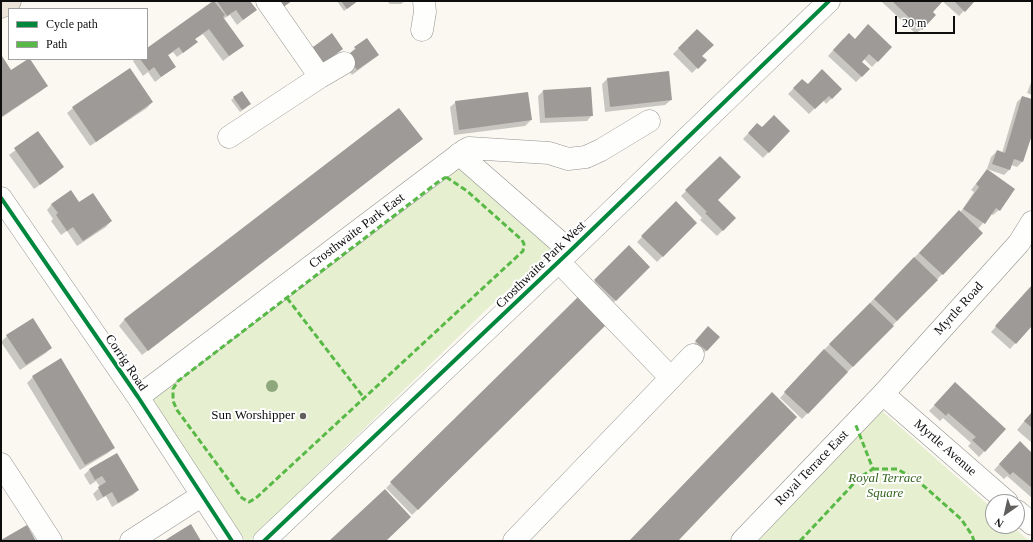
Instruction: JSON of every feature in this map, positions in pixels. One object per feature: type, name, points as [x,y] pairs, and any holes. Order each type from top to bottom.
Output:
[{"type":"main road","points":[[1,7],[10,1]]},
{"type":"street","points":[[267,1],[320,77]]},
{"type":"street","points":[[422,30],[425,12],[424,1]]},
{"type":"street","name":"Crosthwaite Park West","points":[[264,541],[564,256],[829,1]]},
{"type":"street","points":[[229,137],[320,77],[344,63]]},
{"type":"street","points":[[649,121],[601,150],[586,157],[568,159],[549,153],[469,148],[459,154],[564,256],[671,378]]},
{"type":"street","name":"Crosthwaite Park East","points":[[138,397],[459,154]]},
{"type":"street","name":"Corrig Road","points":[[1,198],[138,397],[201,496],[232,541]]},
{"type":"street","name":"Myrtle Road","points":[[883,394],[1019,243],[1032,222]]},
{"type":"street","points":[[514,541],[693,355]]},
{"type":"street","name":"Myrtle Avenue","points":[[883,394],[998,494]]},
{"type":"street","name":"Royal Terrace East","points":[[742,541],[883,394]]},
{"type":"street","points":[[1,464],[51,541]]},
{"type":"street","points":[[131,541],[201,496]]},
{"type":"green space","points":[[460,162],[554,248],[489,307],[249,541],[246,541],[185,453],[151,399]]},
{"type":"green space","name":"Royal Terrace Square","points":[[882,411],[985,502],[985,534],[1021,534],[1029,541],[757,541]]},
{"type":"building","points":[[213,1],[225,15],[223,17],[244,46],[229,56],[209,29],[195,39],[198,42],[183,53],[179,47],[168,55],[176,67],[161,77],[154,67],[149,71],[141,60],[148,60],[148,47]]},
{"type":"building","points":[[217,1],[250,1],[257,10],[243,20],[236,10],[227,16]]},
{"type":"building","points":[[272,1],[292,1],[279,10]]},
{"type":"building","points":[[341,1],[358,1],[347,9]]},
{"type":"building","points":[[892,1],[943,1],[933,12],[936,15],[922,30]]},
{"type":"building","points":[[954,1],[975,1],[965,12]]},
{"type":"building","points":[[868,24],[892,47],[878,62],[869,54],[862,62],[870,69],[862,77],[833,50],[849,33],[855,39]]},
{"type":"building","points":[[697,29],[714,45],[702,56],[707,60],[698,69],[678,48]]},
{"type":"building","points":[[332,33],[343,49],[320,66],[309,50]]},
{"type":"building","points":[[367,38],[379,55],[357,70],[347,55],[356,49],[354,47]]},
{"type":"building","points":[[2,56],[11,70],[26,60],[31,60],[48,86],[1,117]]},
{"type":"building","points":[[130,68],[153,102],[96,142],[72,107]]},
{"type":"building","points":[[822,69],[842,89],[832,99],[829,96],[815,109],[793,88],[802,79],[808,84]]},
{"type":"building","points":[[669,71],[672,100],[610,107],[607,78]]},
{"type":"building","points":[[591,87],[593,116],[545,118],[543,90]]},
{"type":"building","points":[[242,91],[251,104],[242,110],[233,97]]},
{"type":"building","points":[[528,92],[532,120],[459,130],[455,101]]},
{"type":"building","points":[[1022,96],[1032,99],[1032,135],[1023,162],[1014,159],[1010,170],[992,164],[997,150],[1005,153]]},
{"type":"building","points":[[399,108],[423,139],[148,351],[124,319]]},
{"type":"building","points":[[774,115],[790,131],[769,153],[748,133],[757,123],[762,127]]},
{"type":"building","points":[[38,131],[64,167],[40,185],[14,148]]},
{"type":"building","points":[[720,156],[741,177],[718,200],[736,218],[723,231],[685,190]]},
{"type":"building","points":[[987,169],[1015,189],[1000,211],[996,208],[985,224],[963,209],[979,187],[976,184]]},
{"type":"building","points":[[71,190],[79,202],[93,193],[112,221],[83,241],[73,227],[67,231],[56,215],[58,213],[51,204]]},
{"type":"building","points":[[676,201],[697,223],[663,257],[641,236]]},
{"type":"building","points":[[959,210],[983,233],[943,275],[919,253]]},
{"type":"building","points":[[629,245],[650,267],[616,301],[594,280]]},
{"type":"building","points":[[914,257],[938,280],[897,321],[874,299]]},
{"type":"building","points":[[1032,285],[1032,326],[1016,344],[995,326]]},
{"type":"building","points":[[578,297],[606,325],[418,510],[390,482]]},
{"type":"building","points":[[870,303],[894,326],[853,367],[829,344]]},
{"type":"building","points":[[33,318],[52,348],[26,365],[6,335]]},
{"type":"building","points":[[708,326],[720,337],[707,351],[695,341]]},
{"type":"building","points":[[824,349],[848,372],[808,414],[784,392]]},
{"type":"building","points":[[61,358],[115,448],[85,465],[32,376]]},
{"type":"building","points":[[955,382],[1006,429],[985,452],[972,440],[976,437],[948,413],[946,416],[934,405]]},
{"type":"building","points":[[772,392],[797,417],[678,541],[629,541]]},
{"type":"building","points":[[1032,412],[1032,428],[1024,421]]},
{"type":"building","points":[[1020,441],[1032,453],[1032,488],[1013,472],[1010,475],[999,464]]},
{"type":"building","points":[[117,453],[139,490],[118,503],[112,492],[103,497],[98,487],[106,482],[102,476],[95,480],[89,469]]},
{"type":"building","points":[[385,489],[411,517],[386,541],[329,541]]},
{"type":"building","points":[[191,524],[201,541],[164,541],[170,537]]},
{"type":"building","points":[[27,525],[36,541],[1,541],[1,540]]},
{"type":"marked path","points":[[446,177],[467,191],[522,240],[524,244],[523,251],[256,498],[249,502],[242,498],[177,410],[173,401],[173,389],[178,381],[446,177]]},
{"type":"marked path","points":[[287,298],[364,398]]},
{"type":"marked path","points":[[800,541],[860,477],[873,469],[855,423]]},
{"type":"marked path","points":[[873,469],[897,469],[917,480],[961,519],[972,535],[974,541]]},
{"type":"cycle path","points":[[264,541],[570,251],[829,1]]},
{"type":"cycle path","points":[[1,198],[138,397],[232,541]]},
{"type":"place","name":"Sun Worshipper","points":[[303,416]]}]
